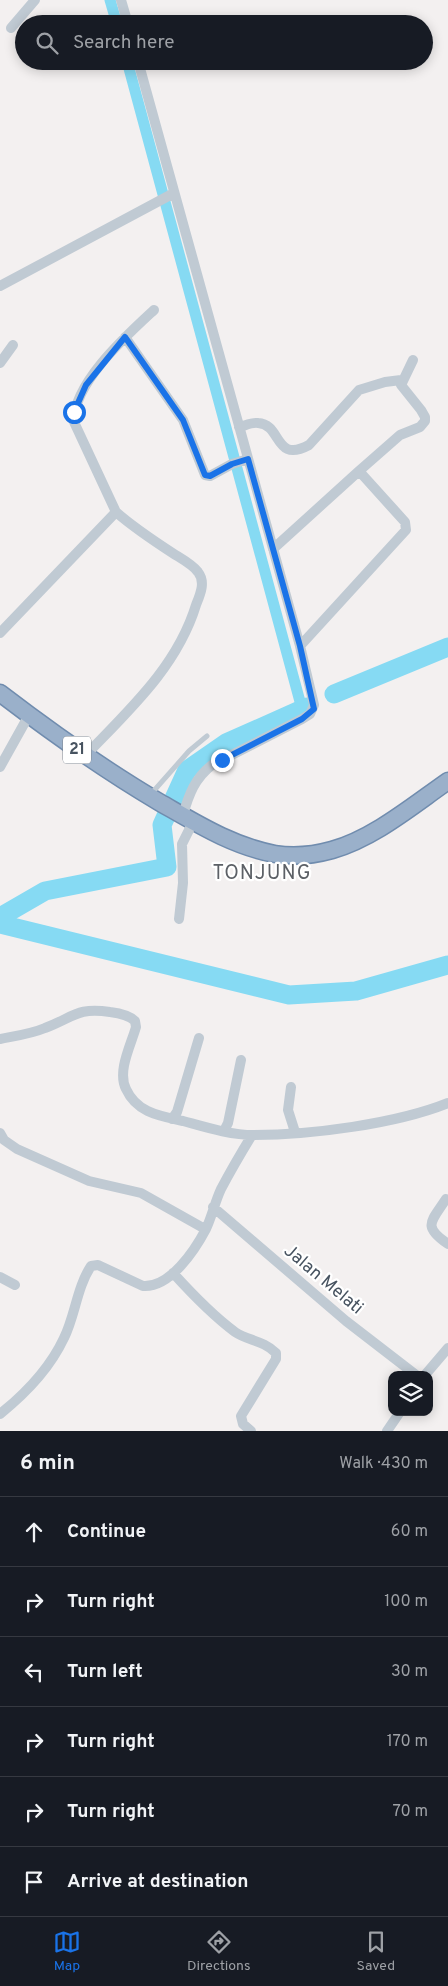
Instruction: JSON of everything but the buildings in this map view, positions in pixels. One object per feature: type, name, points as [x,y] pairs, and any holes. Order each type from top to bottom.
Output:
[{"type":"highway","name":"21","points":[[0,693],[85,756],[184,817],[253,849],[278,854],[316,854],[358,839],[389,821],[448,781]]},
{"type":"street","points":[[22,15],[35,0]]},
{"type":"street","points":[[125,2],[127,15]]},
{"type":"street","points":[[11,28],[15,23]]},
{"type":"street","points":[[140,70],[172,194],[239,427],[245,460],[273,549],[314,703],[310,714],[212,765],[202,773],[189,795],[184,817],[182,844],[184,883],[179,919]]},
{"type":"street","points":[[0,286],[159,199],[172,194]]},
{"type":"street","points":[[85,756],[147,691],[171,659],[190,625],[202,586],[199,573],[192,566],[127,522],[116,512],[74,422],[74,412],[86,385],[125,337],[154,310]]},
{"type":"street","points":[[125,337],[183,420],[193,440],[202,472],[210,476],[232,464],[245,460]]},
{"type":"street","points":[[0,363],[13,345]]},
{"type":"street","points":[[273,549],[400,435],[420,427],[425,421],[421,410],[402,389],[401,380],[413,360]]},
{"type":"street","points":[[239,427],[257,422],[263,424],[284,446],[291,451],[298,451],[309,445],[359,390],[385,382],[401,380]]},
{"type":"street","points":[[300,646],[406,530],[405,522],[359,471]]},
{"type":"street","points":[[0,633],[116,512]]},
{"type":"street","points":[[0,767],[29,715]]},
{"type":"street","points":[[0,1039],[44,1029],[82,1011],[92,1009],[115,1012],[132,1018],[136,1027],[123,1075],[125,1088],[140,1109],[176,1111],[227,1122],[252,1135],[294,1127],[391,1120],[448,1102]]},
{"type":"street","points":[[176,1111],[199,1038]]},
{"type":"street","points":[[227,1122],[241,1060]]},
{"type":"street","points":[[291,1087],[288,1110],[294,1127]]},
{"type":"street","points":[[0,1414],[32,1384],[49,1363],[64,1338],[91,1266],[98,1265],[143,1286],[150,1287],[173,1273],[195,1247],[233,1166],[252,1135]]},
{"type":"street","points":[[2,1136],[17,1150],[89,1181],[141,1193],[205,1229]]},
{"type":"street","points":[[0,1151],[2,1136]]},
{"type":"street","points":[[446,1199],[430,1223],[430,1229],[448,1244]]},
{"type":"street","name":"Jalan Melati","points":[[213,1207],[346,1321],[411,1371]]},
{"type":"street","points":[[173,1273],[196,1298],[234,1331],[254,1338],[276,1353],[276,1359],[241,1416],[243,1424],[251,1431]]},
{"type":"street","points":[[0,1277],[15,1285]]},
{"type":"street","points":[[428,1371],[448,1348]]},
{"type":"street","points":[[387,1431],[397,1416]]},
{"type":"lane","points":[[154,799],[189,751],[207,736]]},
{"type":"waterway","points":[[110,0],[114,15]]},
{"type":"waterway","points":[[129,70],[302,709]]},
{"type":"waterway","points":[[334,694],[448,647]]},
{"type":"waterway","points":[[0,917],[45,891],[167,867],[162,825],[187,770],[226,743],[307,707]]},
{"type":"waterway","points":[[0,924],[289,995],[356,991],[448,965]]},
{"type":"district","name":"TONJUNG","points":[[262,874]]},
{"type":"route","points":[[74,412],[86,385],[125,337],[183,420],[193,440],[202,472],[205,475],[210,476],[232,464],[248,459],[300,646],[312,693],[314,709],[302,719],[222,760]]}]
